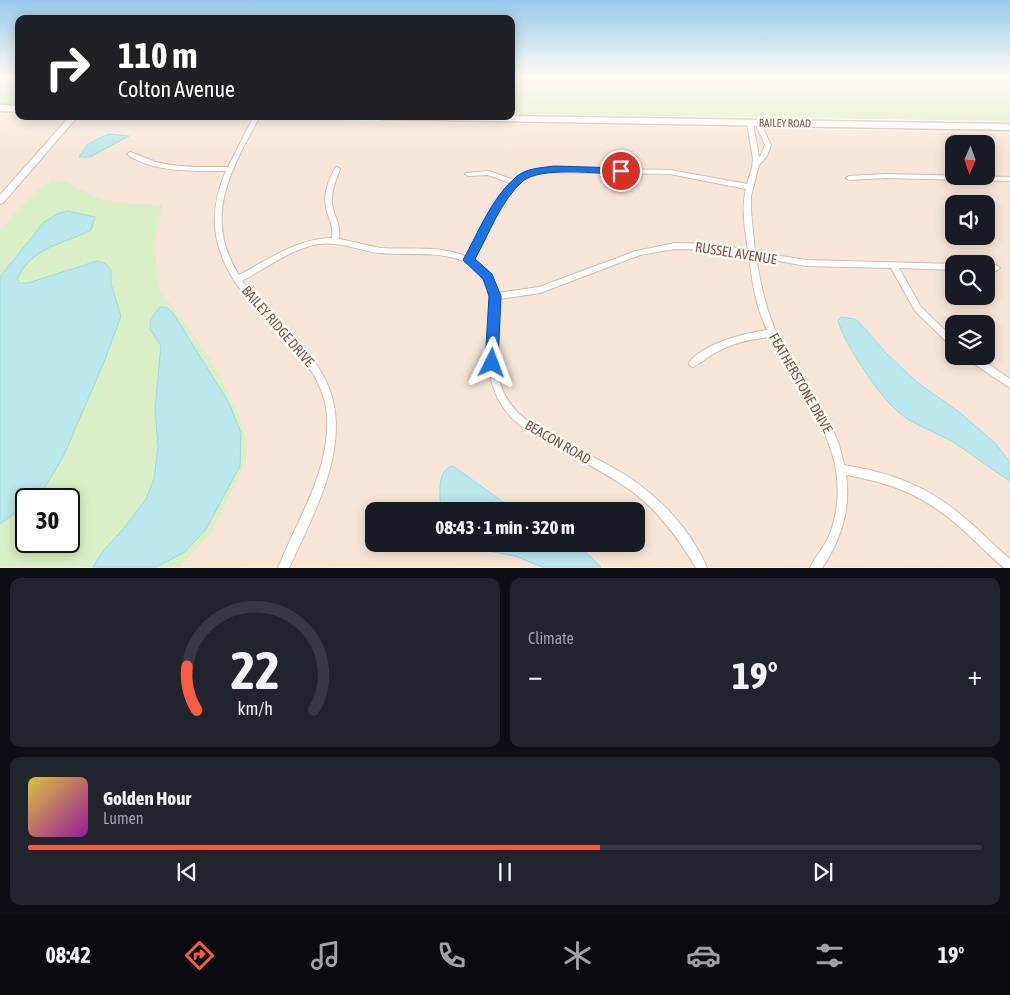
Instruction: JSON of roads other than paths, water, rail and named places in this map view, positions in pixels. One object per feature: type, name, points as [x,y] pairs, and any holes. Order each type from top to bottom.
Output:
[{"type":"main road","points":[[0,108],[15,109]]},
{"type":"main road","name":"BAILEY ROAD","points":[[515,119],[1010,127]]},
{"type":"street","points":[[0,201],[71,120]]},
{"type":"street","name":"BAILEY RIDGE DRIVE","points":[[255,120],[220,192],[218,227],[224,254],[238,280],[313,364],[323,381],[331,414],[328,453],[322,475],[283,568]]},
{"type":"street","name":"FEATHERSTONE DRIVE","points":[[754,123],[768,145],[764,156],[756,164]]},
{"type":"street","name":"FEATHERSTONE DRIVE","points":[[754,123],[756,164],[748,187],[747,208],[761,302],[772,333],[825,422],[841,469],[842,510],[838,527],[831,545],[815,568]]},
{"type":"street","points":[[130,154],[164,168],[230,169]]},
{"type":"street","points":[[335,240],[338,226],[329,204],[330,190],[337,169]]},
{"type":"street","points":[[469,260],[505,195],[515,183],[528,174],[554,170],[670,172],[748,187]]},
{"type":"street","points":[[468,174],[489,173],[515,183]]},
{"type":"street","points":[[849,178],[885,176],[1010,179]]},
{"type":"street","name":"BEACON ROAD","points":[[238,280],[306,244],[335,240],[379,250],[447,252],[469,260],[488,277],[495,296],[493,376],[497,388],[512,412],[539,434],[619,475],[637,487],[675,524],[702,568]]},
{"type":"street","name":"RUSSEL AVENUE","points":[[495,296],[526,293],[547,288],[639,253],[664,247],[702,246],[806,263],[945,267]]},
{"type":"street","points":[[893,265],[918,309],[945,335]]},
{"type":"street","points":[[693,364],[710,350],[722,344],[746,337],[772,333]]},
{"type":"street","points":[[983,365],[1010,384]]},
{"type":"street","points":[[841,469],[888,477],[922,493],[957,518],[1010,566]]},
{"type":"water","points":[[108,134],[129,136],[90,157],[79,157],[88,144]]},
{"type":"water","points":[[67,211],[95,217],[91,230],[40,253],[31,260],[17,279],[20,283],[28,283],[97,261],[105,263],[111,270],[111,284],[121,316],[104,362],[63,457],[44,488],[15,488],[15,513],[0,524],[0,277],[44,222],[57,214]]},
{"type":"water","points":[[160,307],[166,307],[173,313],[229,403],[241,433],[240,466],[206,529],[185,552],[156,567],[93,567],[103,551],[125,527],[146,499],[154,479],[158,447],[155,410],[161,346],[150,329],[150,320]]},
{"type":"water","points":[[841,317],[855,319],[859,322],[888,355],[918,383],[958,411],[995,443],[1010,462],[1010,481],[953,442],[916,424],[896,410],[862,368],[846,341],[838,320]]},
{"type":"water","points":[[453,466],[503,502],[441,502],[441,478],[448,468]]},
{"type":"water","points":[[493,552],[585,552],[601,567],[542,567],[515,556]]}]
